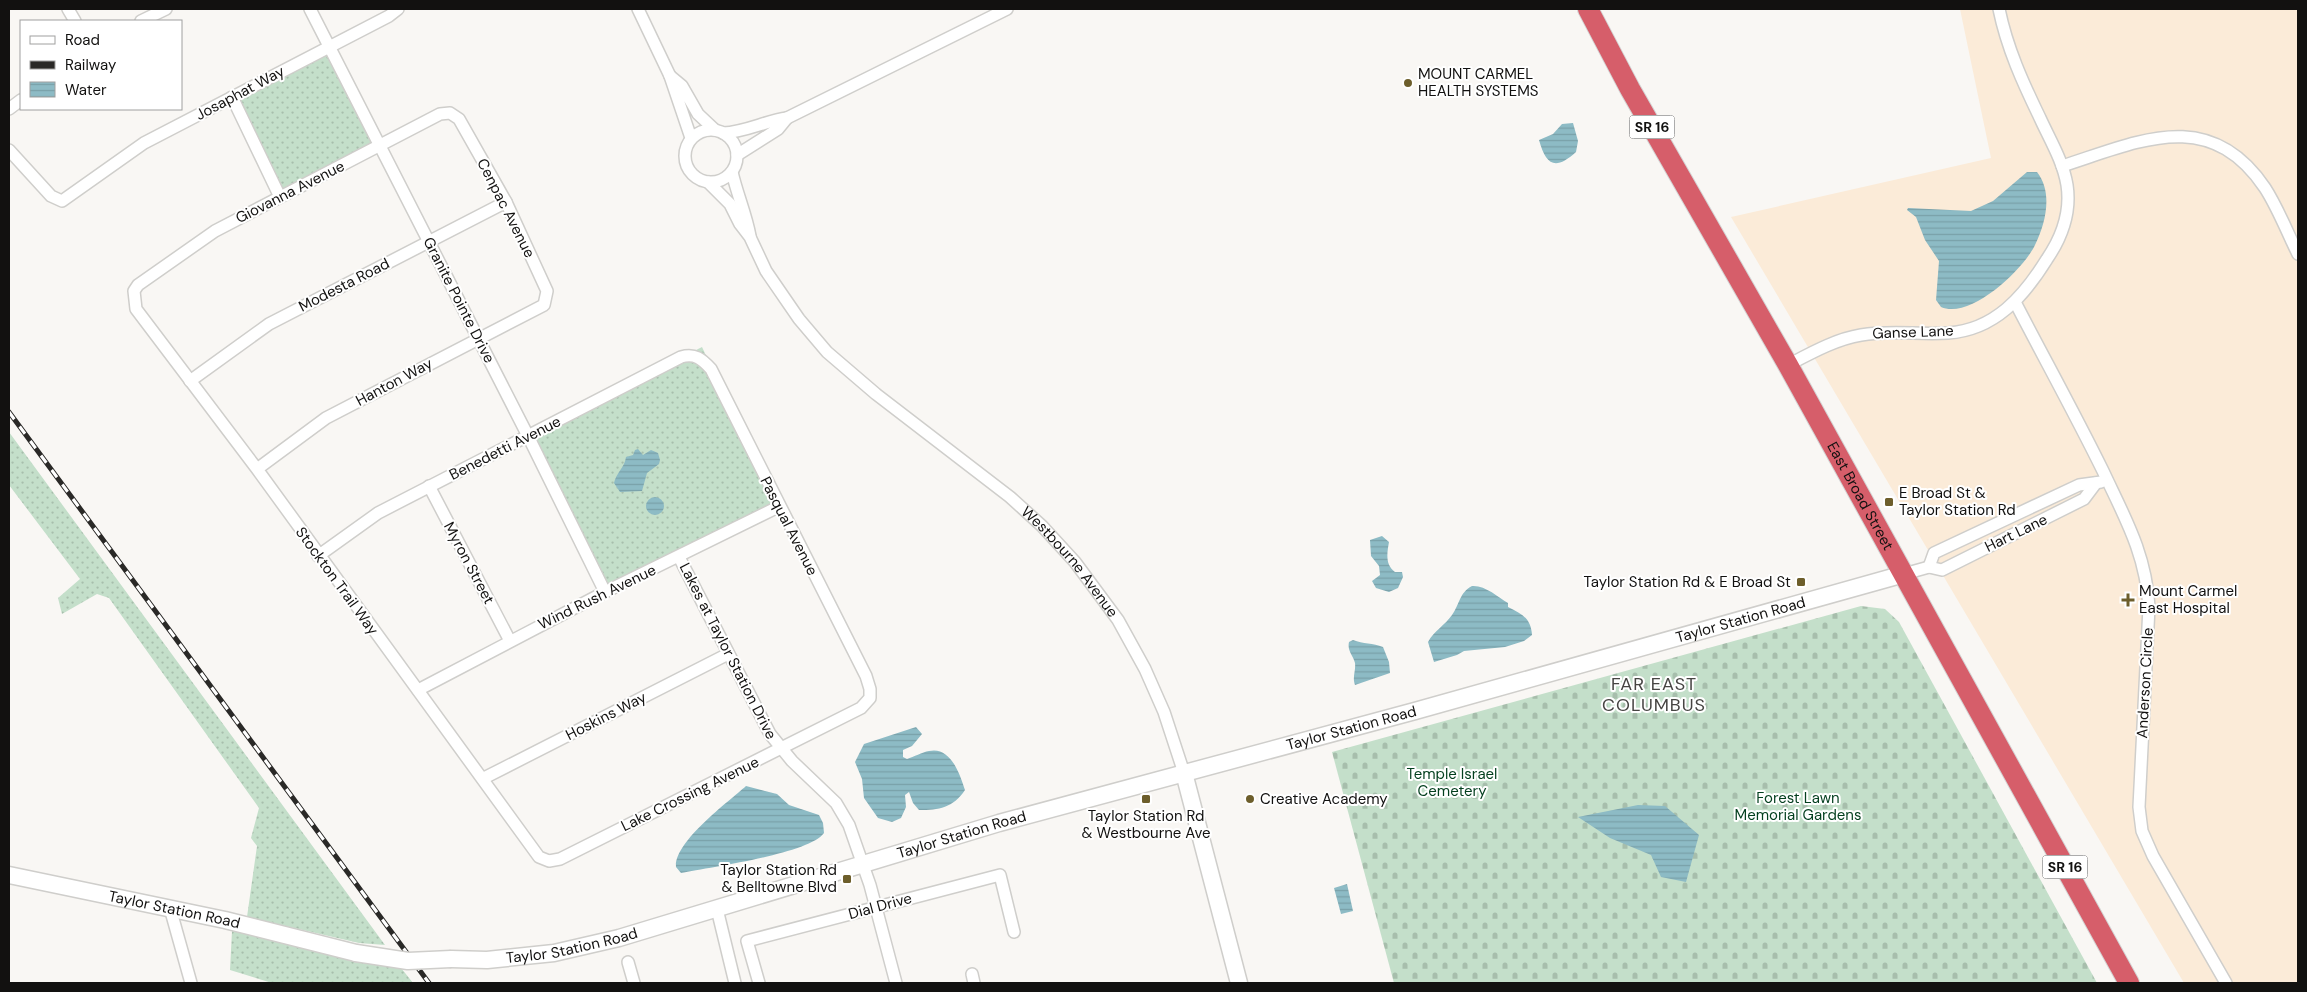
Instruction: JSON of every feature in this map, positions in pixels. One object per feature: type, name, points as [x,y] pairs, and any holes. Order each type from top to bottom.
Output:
[{"type":"highway","name":"East Broad Street","points":[[1588,9],[1630,89],[1788,365],[2130,983]]},
{"type":"main road","name":"Taylor Station Road","points":[[9,875],[225,920],[356,954],[398,960],[487,960],[554,953],[619,938],[999,823],[1415,711],[1904,574]]},
{"type":"main road","name":"Westbourne Avenue","points":[[1184,773],[1239,983]]},
{"type":"street","points":[[68,9],[74,20]]},
{"type":"street","points":[[143,20],[166,9]]},
{"type":"street","name":"Granite Pointe Drive","points":[[310,9],[528,436],[605,592]]},
{"type":"street","name":"Josaphat Way","points":[[9,150],[51,196],[62,201],[144,143],[389,16],[398,9]]},
{"type":"street","points":[[638,9],[670,76],[692,138]]},
{"type":"street","points":[[670,76],[682,86],[698,114],[719,131],[730,138],[737,155],[732,172],[725,178],[708,182],[693,175],[688,169],[684,153],[692,138],[706,130],[719,131],[738,132],[773,120],[787,118],[1006,9]]},
{"type":"street","name":"Ganse Lane","points":[[1788,365],[1841,340],[1859,335],[1899,331],[1949,333],[1969,329],[1995,318],[2015,302],[2038,274],[2061,233],[2068,202],[2062,166],[2014,62],[1999,9]]},
{"type":"street","points":[[232,97],[280,197]]},
{"type":"street","points":[[9,110],[20,101]]},
{"type":"street","name":"Giovanna Avenue","points":[[138,285],[215,231],[440,114],[450,113]]},
{"type":"street","name":"Cenpac Avenue","points":[[450,113],[459,119],[506,202],[547,291],[547,298],[540,308]]},
{"type":"street","points":[[737,155],[778,129],[787,118]]},
{"type":"street","points":[[2062,166],[2154,137],[2174,136],[2201,139],[2227,150],[2253,172],[2267,191],[2298,254]]},
{"type":"street","name":"Westbourne Avenue","points":[[732,172],[738,200],[747,219],[750,237]]},
{"type":"street","name":"Westbourne Avenue","points":[[708,182],[730,204],[740,224],[750,237],[766,271],[799,319],[826,352],[876,394],[1010,497],[1042,526],[1075,562],[1118,620],[1145,669],[1164,712],[1184,773]]},
{"type":"street","name":"Modesta Road","points":[[190,381],[269,324],[506,202]]},
{"type":"street","name":"Stockton Trail Way","points":[[138,285],[134,291],[136,309],[257,469],[318,556],[484,778],[539,857],[549,861],[560,859]]},
{"type":"street","name":"Anderson Circle","points":[[2015,302],[2102,482],[2138,546],[2148,593],[2139,807],[2142,831],[2153,856],[2226,983]]},
{"type":"street","name":"Hanton Way","points":[[257,469],[326,418],[478,338],[540,308]]},
{"type":"street","name":"Benedetti Avenue","points":[[318,556],[378,512],[681,357],[687,355],[699,357]]},
{"type":"street","name":"Pasqual Avenue","points":[[699,357],[711,369],[778,507],[866,676],[870,689],[870,698]]},
{"type":"street","name":"Hart Lane","points":[[1929,567],[1934,553],[2080,484],[2102,482]]},
{"type":"street","name":"Hart Lane","points":[[1904,574],[1929,567],[1942,570],[2084,499],[2102,482]]},
{"type":"street","name":"Myron Street","points":[[429,486],[510,641]]},
{"type":"street","name":"Wind Rush Avenue","points":[[418,690],[605,592],[680,557],[778,507]]},
{"type":"street","name":"Lakes at Taylor Station Drive","points":[[680,557],[770,734],[781,749],[836,803],[849,825],[863,864],[896,983]]},
{"type":"street","name":"Hoskins Way","points":[[484,778],[728,654]]},
{"type":"street","name":"Lake Crossing Avenue","points":[[560,859],[861,708],[870,698]]},
{"type":"street","name":"Dial Drive","points":[[759,983],[747,941],[1000,875],[1014,932]]},
{"type":"street","points":[[170,908],[191,983]]},
{"type":"street","points":[[717,909],[735,983]]},
{"type":"street","points":[[628,962],[634,983]]},
{"type":"shaded area","name":"Mount Carmel East Hospital","points":[[1960,9],[2298,9],[2298,983],[2184,983],[1731,217],[1991,158]]},
{"type":"green space","points":[[328,46],[380,146],[280,197],[232,97]]},
{"type":"green space","points":[[702,347],[778,507],[605,592],[528,436]]},
{"type":"green space","points":[[9,432],[385,945],[359,943],[247,917],[257,846],[251,838],[259,808],[109,598],[97,594],[62,614],[58,598],[80,579],[9,485]]},
{"type":"green space","name":"Forest Lawn Memorial Gardens","points":[[1861,606],[1885,609],[1899,622],[2097,983],[1394,983],[1332,752]]},
{"type":"green space","points":[[232,931],[359,958],[398,964],[413,983],[272,983],[230,970]]},
{"type":"water","points":[[1573,123],[1578,141],[1576,152],[1562,162],[1557,163],[1548,160],[1539,140],[1553,134],[1562,124]]},
{"type":"water","points":[[2027,172],[2037,172],[2042,180],[2046,198],[2045,218],[2039,236],[2029,255],[2008,279],[1980,300],[1953,309],[1941,307],[1936,300],[1939,261],[1925,240],[1916,217],[1907,210],[1908,208],[1971,211],[1993,201]]},
{"type":"water","points":[[638,449],[643,455],[651,450],[658,453],[659,464],[647,473],[642,491],[620,492],[614,483],[615,479],[626,457],[633,455],[635,450]]},
{"type":"water","points":[[655,497],[663,502],[664,506],[659,514],[655,515],[647,510],[646,506],[651,498]]},
{"type":"water","points":[[1382,536],[1389,542],[1387,554],[1390,566],[1395,572],[1402,572],[1403,577],[1398,588],[1389,592],[1376,588],[1372,581],[1380,575],[1379,566],[1371,556],[1370,540]]},
{"type":"water","points":[[1472,586],[1482,587],[1508,603],[1508,607],[1521,614],[1528,621],[1532,635],[1524,641],[1505,647],[1464,651],[1434,662],[1428,642],[1455,611],[1462,595]]},
{"type":"water","points":[[1353,640],[1383,647],[1389,662],[1390,673],[1355,685],[1355,663],[1349,650],[1349,642]]},
{"type":"water","points":[[916,727],[922,734],[912,746],[903,750],[903,757],[907,759],[929,751],[943,753],[953,763],[965,790],[956,801],[945,807],[926,810],[919,810],[913,803],[909,792],[905,795],[906,807],[901,818],[892,822],[878,818],[864,798],[862,779],[855,762],[864,744]]},
{"type":"water","points":[[746,786],[777,794],[789,805],[819,815],[823,823],[824,833],[815,841],[780,853],[758,859],[681,873],[676,867],[683,846],[703,824]]},
{"type":"water","points":[[1638,805],[1665,806],[1699,835],[1686,882],[1661,877],[1651,855],[1610,838],[1578,817]]},
{"type":"water","points":[[1347,884],[1353,911],[1341,914],[1334,888]]},
{"type":"railway","points":[[9,412],[429,983]]},
{"type":"place","name":"MOUNT CARMEL HEALTH SYSTEMS","points":[[1408,83]]},
{"type":"place","name":"E Broad St & Taylor Station Rd","points":[[1889,502]]},
{"type":"place","name":"Taylor Station Rd & E Broad St","points":[[1801,582]]},
{"type":"place","name":"Mount Carmel East Hospital","points":[[2128,600]]},
{"type":"place","name":"Taylor Station Rd & Westbourne Ave","points":[[1146,799]]},
{"type":"place","name":"Creative Academy","points":[[1250,799]]},
{"type":"place","name":"Taylor Station Rd & Belltowne Blvd","points":[[847,879]]},
{"type":"district","name":"FAR EAST COLUMBUS","points":[[1654,694]]},
{"type":"park label","name":"Temple Israel Cemetery","points":[[1452,782]]}]
